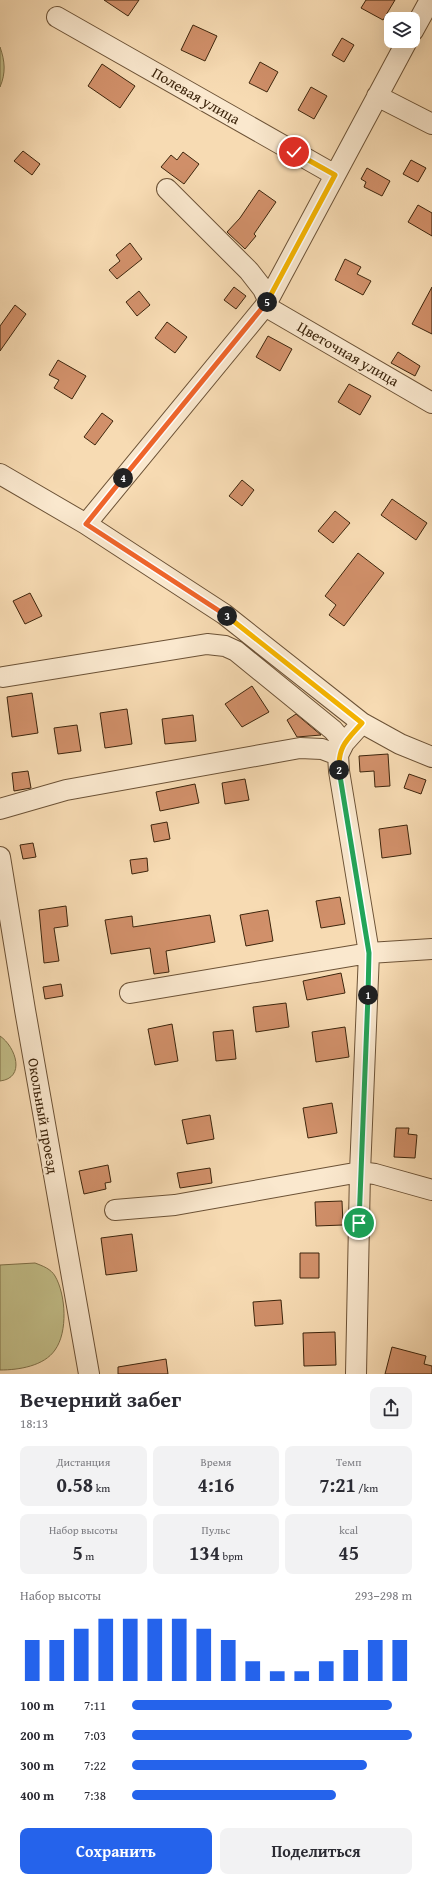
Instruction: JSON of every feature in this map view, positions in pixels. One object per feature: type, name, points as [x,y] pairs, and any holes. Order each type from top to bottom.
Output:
[{"type":"street","points":[[420,18],[430,0]]},
{"type":"street","name":"Полевая улица","points":[[57,17],[335,175]]},
{"type":"street","points":[[86,524],[267,303],[403,48]]},
{"type":"street","points":[[377,96],[432,124]]},
{"type":"street","points":[[167,189],[249,271],[263,289],[267,303]]},
{"type":"street","name":"Цветочная улица","points":[[267,303],[432,403]]},
{"type":"street","points":[[0,474],[86,524],[224,614],[362,723],[400,744],[432,757]]},
{"type":"street","points":[[3,677],[207,644],[225,646],[236,651],[333,730],[341,749],[339,771],[369,953],[360,1172],[356,1374]]},
{"type":"street","points":[[341,749],[362,723]]},
{"type":"street","points":[[0,809],[66,790],[300,748],[341,749]]},
{"type":"street","name":"Окольный проезд","points":[[1,865],[89,1374]]},
{"type":"street","points":[[130,993],[369,953],[432,949]]},
{"type":"street","points":[[116,1210],[175,1205],[360,1172],[375,1174],[432,1190]]},
{"type":"shaded area","points":[[0,47],[4,67],[0,87]]},
{"type":"shaded area","points":[[0,1036],[6,1041],[14,1054],[16,1068],[8,1079],[0,1081]]},
{"type":"shaded area","points":[[35,1263],[51,1271],[59,1284],[64,1313],[62,1334],[55,1350],[44,1360],[23,1368],[0,1370],[0,1265]]},
{"type":"building","points":[[104,0],[139,0],[128,16]]},
{"type":"building","points":[[366,0],[395,0],[388,12],[384,12],[383,20],[361,8]]},
{"type":"building","points":[[193,25],[217,36],[205,61],[181,50]]},
{"type":"building","points":[[342,38],[354,45],[344,62],[332,55]]},
{"type":"building","points":[[260,62],[278,72],[267,92],[249,83]]},
{"type":"building","points":[[102,64],[135,86],[120,108],[88,86]]},
{"type":"building","points":[[311,87],[327,96],[314,119],[298,110]]},
{"type":"building","points":[[23,151],[40,164],[32,175],[14,161]]},
{"type":"building","points":[[183,152],[199,164],[184,184],[161,167],[171,155],[177,160]]},
{"type":"building","points":[[411,160],[426,168],[418,182],[403,174]]},
{"type":"building","points":[[367,168],[390,181],[382,196],[364,187],[366,182],[361,179]]},
{"type":"building","points":[[259,190],[276,202],[254,234],[256,236],[245,249],[227,232],[240,218]]},
{"type":"building","points":[[418,205],[432,213],[432,236],[408,222]]},
{"type":"building","points":[[130,243],[142,259],[117,279],[109,270],[120,261],[116,255]]},
{"type":"building","points":[[345,259],[361,267],[357,274],[371,281],[363,295],[335,280]]},
{"type":"building","points":[[234,287],[246,296],[236,309],[224,300]]},
{"type":"building","points":[[432,287],[432,334],[412,324]]},
{"type":"building","points":[[139,291],[150,305],[137,316],[126,302]]},
{"type":"building","points":[[15,305],[26,314],[0,351],[0,326]]},
{"type":"building","points":[[167,322],[187,337],[175,353],[155,338]]},
{"type":"building","points":[[268,336],[292,349],[280,371],[256,357]]},
{"type":"building","points":[[398,352],[420,366],[415,376],[391,363]]},
{"type":"building","points":[[58,360],[86,376],[72,399],[54,388],[59,380],[49,375]]},
{"type":"building","points":[[349,384],[371,396],[360,415],[338,402]]},
{"type":"building","points":[[102,413],[113,421],[95,445],[84,437]]},
{"type":"building","points":[[242,480],[254,490],[242,506],[229,496]]},
{"type":"building","points":[[392,499],[427,523],[416,540],[381,515]]},
{"type":"building","points":[[335,511],[350,523],[333,543],[318,531]]},
{"type":"building","points":[[358,553],[384,573],[344,626],[329,615],[336,605],[325,596]]},
{"type":"building","points":[[30,593],[42,616],[25,624],[13,601]]},
{"type":"building","points":[[252,686],[269,712],[242,727],[225,704]]},
{"type":"building","points":[[32,693],[38,733],[12,737],[7,697]]},
{"type":"building","points":[[127,709],[132,744],[105,748],[100,713]]},
{"type":"building","points":[[296,714],[321,735],[297,737],[287,720]]},
{"type":"building","points":[[193,715],[196,741],[165,744],[162,719]]},
{"type":"building","points":[[77,725],[81,751],[58,754],[54,728]]},
{"type":"building","points":[[388,754],[390,786],[375,787],[374,771],[360,772],[359,756]]},
{"type":"building","points":[[28,771],[31,788],[14,791],[12,773]]},
{"type":"building","points":[[409,774],[426,780],[421,794],[404,788]]},
{"type":"building","points":[[245,779],[249,800],[225,804],[222,783]]},
{"type":"building","points":[[195,784],[199,803],[160,811],[156,792]]},
{"type":"building","points":[[167,822],[170,839],[154,842],[151,825]]},
{"type":"building","points":[[407,825],[411,854],[382,858],[379,829]]},
{"type":"building","points":[[33,843],[36,857],[23,859],[20,845]]},
{"type":"building","points":[[147,858],[148,871],[132,874],[130,860]]},
{"type":"building","points":[[340,897],[345,924],[321,928],[316,901]]},
{"type":"building","points":[[66,906],[68,926],[54,928],[59,961],[44,963],[39,910]]},
{"type":"building","points":[[268,910],[273,941],[246,946],[240,915]]},
{"type":"building","points":[[210,915],[215,942],[166,951],[169,972],[154,974],[150,948],[111,954],[105,920],[132,916],[133,927]]},
{"type":"building","points":[[341,973],[345,993],[307,1000],[303,981]]},
{"type":"building","points":[[61,984],[63,996],[45,999],[43,987]]},
{"type":"building","points":[[286,1003],[289,1027],[256,1032],[253,1007]]},
{"type":"building","points":[[172,1024],[178,1061],[155,1065],[148,1029]]},
{"type":"building","points":[[345,1027],[349,1057],[316,1062],[312,1032]]},
{"type":"building","points":[[233,1030],[236,1059],[216,1061],[213,1032]]},
{"type":"building","points":[[332,1103],[337,1133],[308,1138],[303,1108]]},
{"type":"building","points":[[210,1115],[214,1139],[187,1144],[182,1120]]},
{"type":"building","points":[[396,1128],[409,1128],[408,1134],[417,1135],[415,1158],[394,1157]]},
{"type":"building","points":[[108,1165],[111,1182],[105,1183],[106,1189],[84,1194],[79,1171]]},
{"type":"building","points":[[210,1168],[212,1183],[180,1188],[177,1173]]},
{"type":"building","points":[[342,1201],[343,1225],[316,1226],[315,1202]]},
{"type":"building","points":[[132,1234],[137,1271],[106,1275],[101,1238]]},
{"type":"building","points":[[300,1253],[319,1253],[319,1278],[300,1278]]},
{"type":"building","points":[[281,1300],[283,1324],[255,1326],[253,1302]]},
{"type":"building","points":[[335,1332],[336,1365],[304,1366],[303,1333]]},
{"type":"building","points":[[392,1347],[426,1356],[424,1364],[432,1366],[432,1374],[385,1374]]},
{"type":"building","points":[[166,1359],[168,1374],[118,1374],[118,1367]]},
{"type":"route","points":[[294,152],[335,175],[265,306],[86,524],[224,614],[362,723],[344,743],[338,756],[339,771],[369,953],[359,1223]]}]
